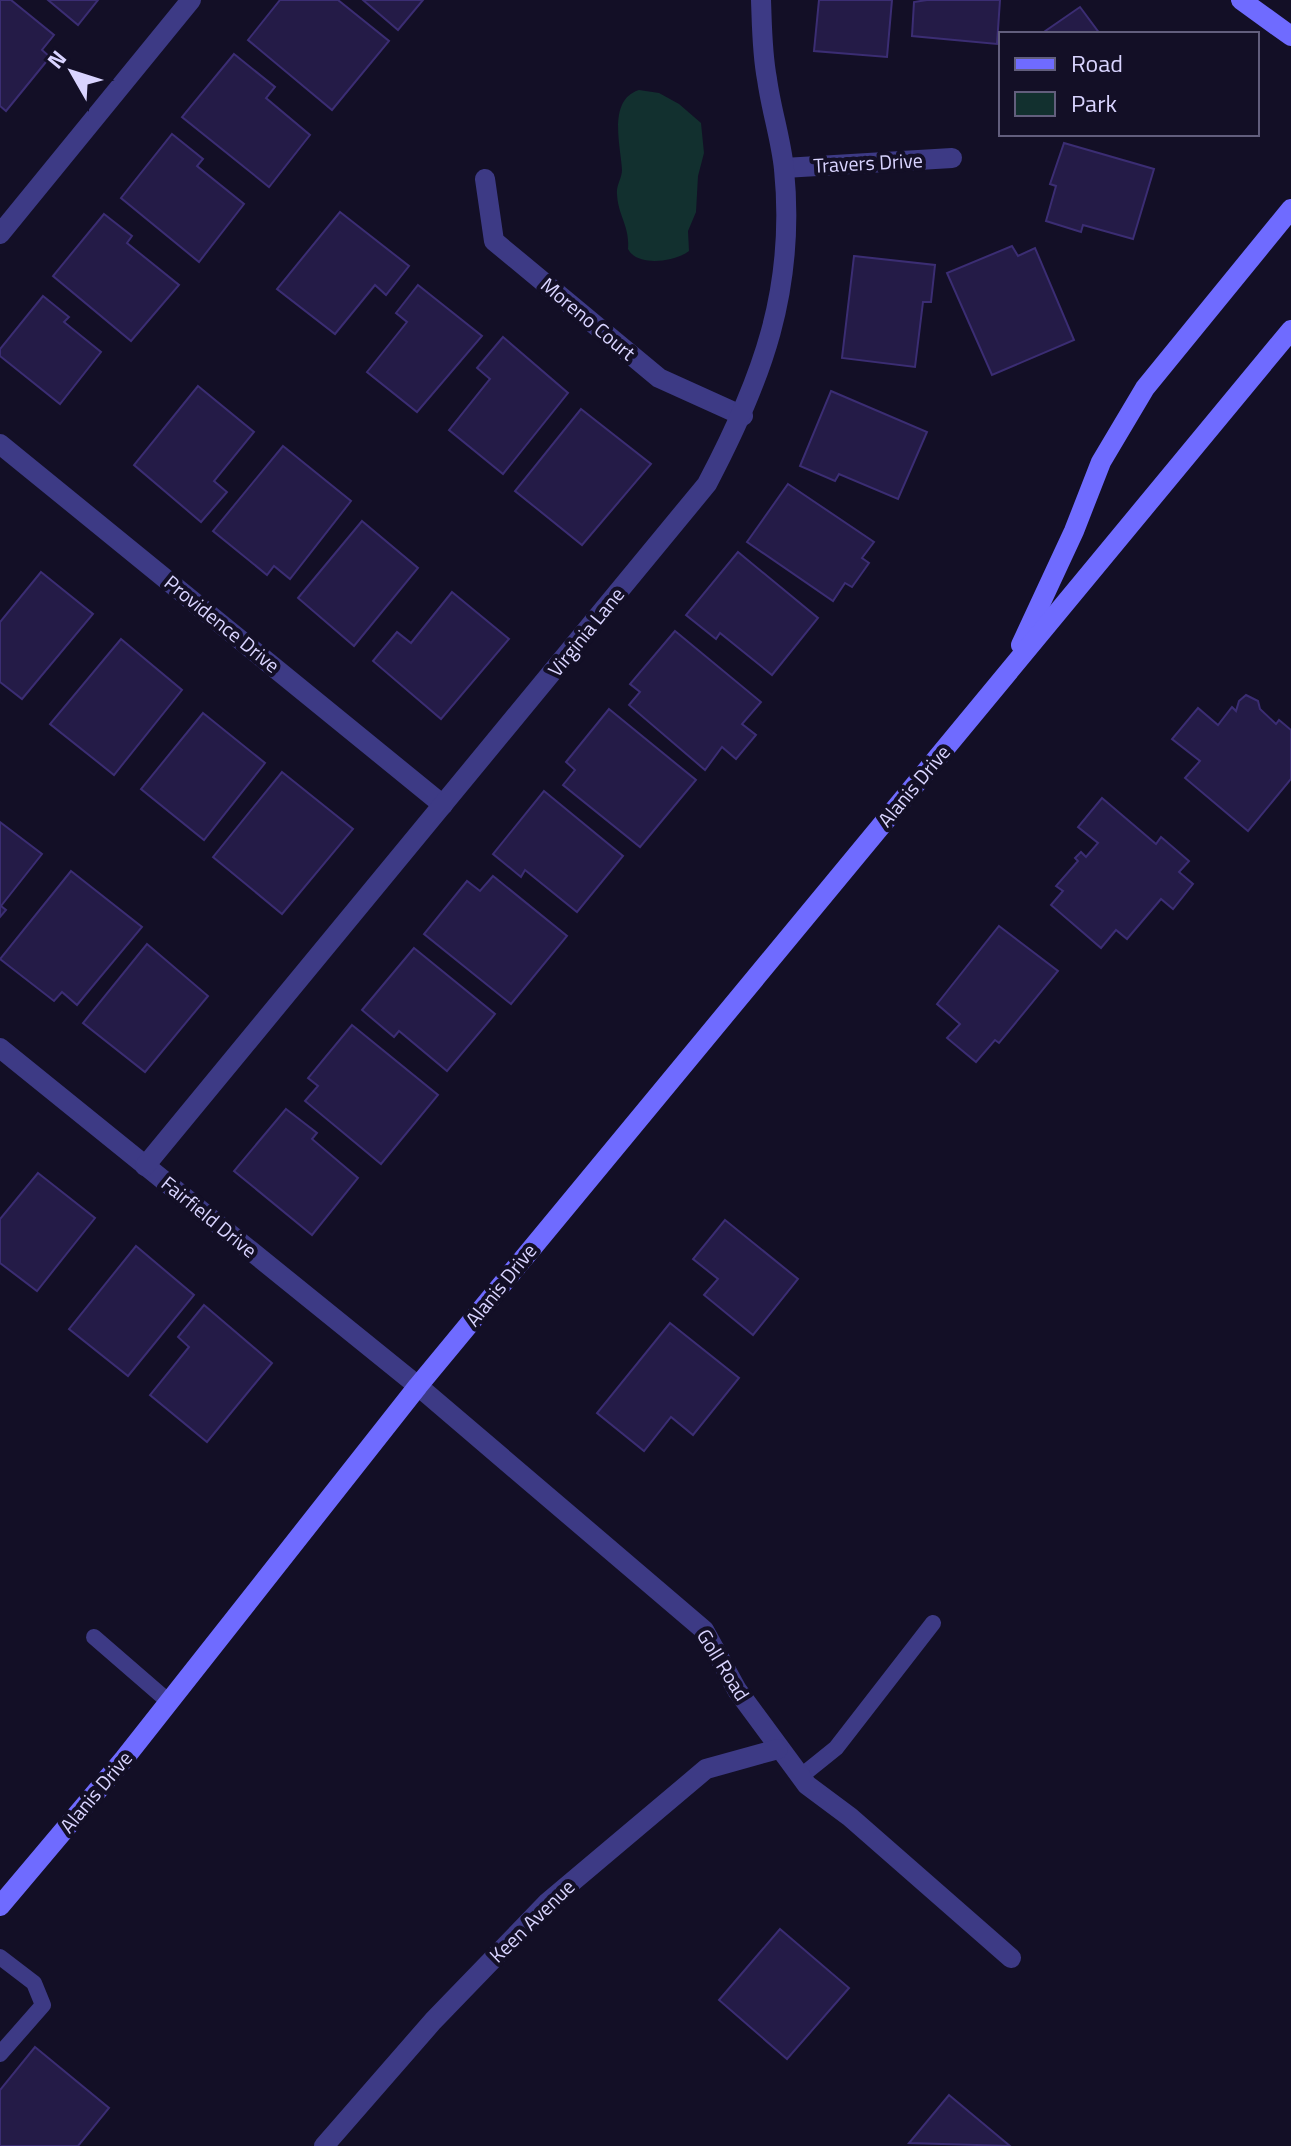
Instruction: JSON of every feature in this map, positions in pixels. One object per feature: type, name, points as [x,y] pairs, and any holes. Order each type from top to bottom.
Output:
[{"type":"main road","points":[[1241,0],[1291,36]]},
{"type":"main road","name":"Alanis Drive","points":[[1009,671],[1074,531],[1101,462],[1145,388],[1291,209]]},
{"type":"main road","name":"Alanis Drive","points":[[0,1906],[169,1702],[418,1386],[1291,330]]},
{"type":"street","points":[[0,234],[191,0]]},
{"type":"street","name":"Virginia Lane","points":[[145,1166],[707,484],[743,416],[773,333],[787,243],[784,168],[766,77],[761,0]]},
{"type":"street","name":"Travers Drive","points":[[784,168],[952,158]]},
{"type":"street","name":"Moreno Court","points":[[485,179],[494,241],[659,378],[743,416]]},
{"type":"street","name":"Providence Drive","points":[[0,444],[443,805]]},
{"type":"street","name":"Fairfield Drive","points":[[0,1048],[418,1386]]},
{"type":"street","name":"Goll Road","points":[[418,1386],[704,1630],[737,1690],[800,1777],[1011,1958]]},
{"type":"street","name":"Keen Avenue","points":[[324,2146],[433,2021],[547,1903],[706,1769],[778,1749]]},
{"type":"lane","points":[[800,1777],[836,1748],[933,1623]]},
{"type":"lane","points":[[94,1637],[169,1702]]},
{"type":"lane","points":[[0,1957],[34,1983],[43,2005],[0,2054]]},
{"type":"green space","points":[[639,90],[659,93],[679,104],[701,123],[704,153],[698,176],[696,212],[688,231],[689,251],[666,260],[639,258],[628,249],[618,202],[622,170],[619,114],[629,95]]},
{"type":"building","points":[[0,0],[11,0],[54,35],[42,50],[50,57],[6,111],[0,106]]},
{"type":"building","points":[[48,0],[98,0],[78,25]]},
{"type":"building","points":[[280,0],[338,0],[389,41],[332,110],[248,40]]},
{"type":"building","points":[[363,0],[423,0],[398,30]]},
{"type":"building","points":[[819,0],[892,0],[887,57],[814,51]]},
{"type":"building","points":[[1000,0],[997,44],[912,36],[914,2]]},
{"type":"building","points":[[1080,7],[1099,32],[1044,32]]},
{"type":"building","points":[[234,54],[275,87],[266,98],[310,135],[269,187],[182,117]]},
{"type":"building","points":[[172,134],[203,159],[197,166],[244,204],[199,262],[121,198]]},
{"type":"building","points":[[1064,143],[1154,169],[1133,239],[1083,225],[1081,232],[1046,221],[1056,186],[1050,184]]},
{"type":"building","points":[[340,212],[409,266],[386,295],[375,285],[335,334],[277,289]]},
{"type":"building","points":[[104,214],[132,236],[127,243],[179,285],[131,341],[53,276]]},
{"type":"building","points":[[1012,246],[1018,256],[1035,248],[1074,340],[992,375],[947,273]]},
{"type":"building","points":[[854,256],[935,265],[931,302],[923,302],[915,367],[842,358]]},
{"type":"building","points":[[418,285],[482,336],[417,412],[367,372],[407,322],[396,313]]},
{"type":"building","points":[[43,296],[69,317],[64,322],[101,352],[60,404],[0,356],[0,349]]},
{"type":"building","points":[[503,337],[568,393],[503,474],[449,430],[490,379],[477,368]]},
{"type":"building","points":[[198,386],[254,432],[214,481],[227,492],[201,522],[134,465]]},
{"type":"building","points":[[831,391],[927,432],[898,499],[839,474],[835,481],[800,466]]},
{"type":"building","points":[[581,409],[651,464],[582,545],[515,491]]},
{"type":"building","points":[[283,446],[351,501],[290,579],[274,566],[267,575],[213,531]]},
{"type":"building","points":[[788,484],[874,542],[862,558],[869,563],[852,587],[845,583],[833,601],[747,542]]},
{"type":"building","points":[[362,521],[418,568],[354,646],[298,598]]},
{"type":"building","points":[[738,552],[818,618],[772,675],[720,633],[716,639],[686,615]]},
{"type":"building","points":[[41,572],[93,614],[22,699],[0,682],[0,622]]},
{"type":"building","points":[[452,592],[509,639],[441,719],[373,661],[397,632],[411,643]]},
{"type":"building","points":[[675,631],[761,702],[742,724],[756,735],[736,759],[722,747],[705,770],[629,705],[640,692],[630,684]]},
{"type":"building","points":[[121,639],[182,690],[114,775],[50,724]]},
{"type":"building","points":[[1246,695],[1258,701],[1260,709],[1276,724],[1279,720],[1291,730],[1291,779],[1248,831],[1185,778],[1200,761],[1172,739],[1198,708],[1218,725],[1232,707],[1236,711],[1239,701]]},
{"type":"building","points":[[609,709],[696,780],[640,847],[563,785],[575,770],[566,762]]},
{"type":"building","points":[[203,713],[265,763],[204,840],[141,789]]},
{"type":"building","points":[[282,772],[353,829],[282,914],[213,857]]},
{"type":"building","points":[[544,791],[623,856],[577,912],[525,870],[521,877],[493,854]]},
{"type":"building","points":[[1102,798],[1156,844],[1161,837],[1189,861],[1179,872],[1193,884],[1173,909],[1161,899],[1127,939],[1116,930],[1101,948],[1051,905],[1063,891],[1056,886],[1078,861],[1075,858],[1081,852],[1086,857],[1098,843],[1078,827]]},
{"type":"building","points":[[0,822],[42,854],[1,906],[6,910],[0,917]]},
{"type":"building","points":[[71,871],[142,927],[77,1005],[62,992],[54,1001],[0,959]]},
{"type":"building","points":[[493,876],[567,936],[511,1004],[424,934],[467,881],[480,891]]},
{"type":"building","points":[[999,926],[1058,971],[999,1043],[995,1040],[976,1062],[947,1038],[960,1024],[937,1004]]},
{"type":"building","points":[[147,944],[208,996],[145,1072],[83,1023]]},
{"type":"building","points":[[414,948],[495,1014],[447,1071],[399,1031],[394,1037],[362,1010]]},
{"type":"building","points":[[352,1025],[438,1095],[381,1164],[305,1101],[318,1086],[308,1078]]},
{"type":"building","points":[[286,1109],[317,1133],[312,1139],[358,1178],[312,1235],[234,1171]]},
{"type":"building","points":[[38,1173],[95,1218],[37,1291],[0,1263],[0,1219]]},
{"type":"building","points":[[725,1220],[798,1279],[753,1335],[704,1295],[718,1279],[693,1259]]},
{"type":"building","points":[[136,1246],[194,1295],[128,1376],[69,1329]]},
{"type":"building","points":[[204,1305],[272,1363],[207,1442],[150,1395],[189,1347],[178,1337]]},
{"type":"building","points":[[670,1323],[739,1378],[693,1435],[671,1417],[644,1451],[597,1413]]},
{"type":"building","points":[[780,1929],[849,1988],[787,2059],[719,2000]]},
{"type":"building","points":[[35,2047],[109,2108],[78,2146],[0,2146],[0,2090]]},
{"type":"building","points":[[949,2095],[1010,2146],[909,2143]]}]
